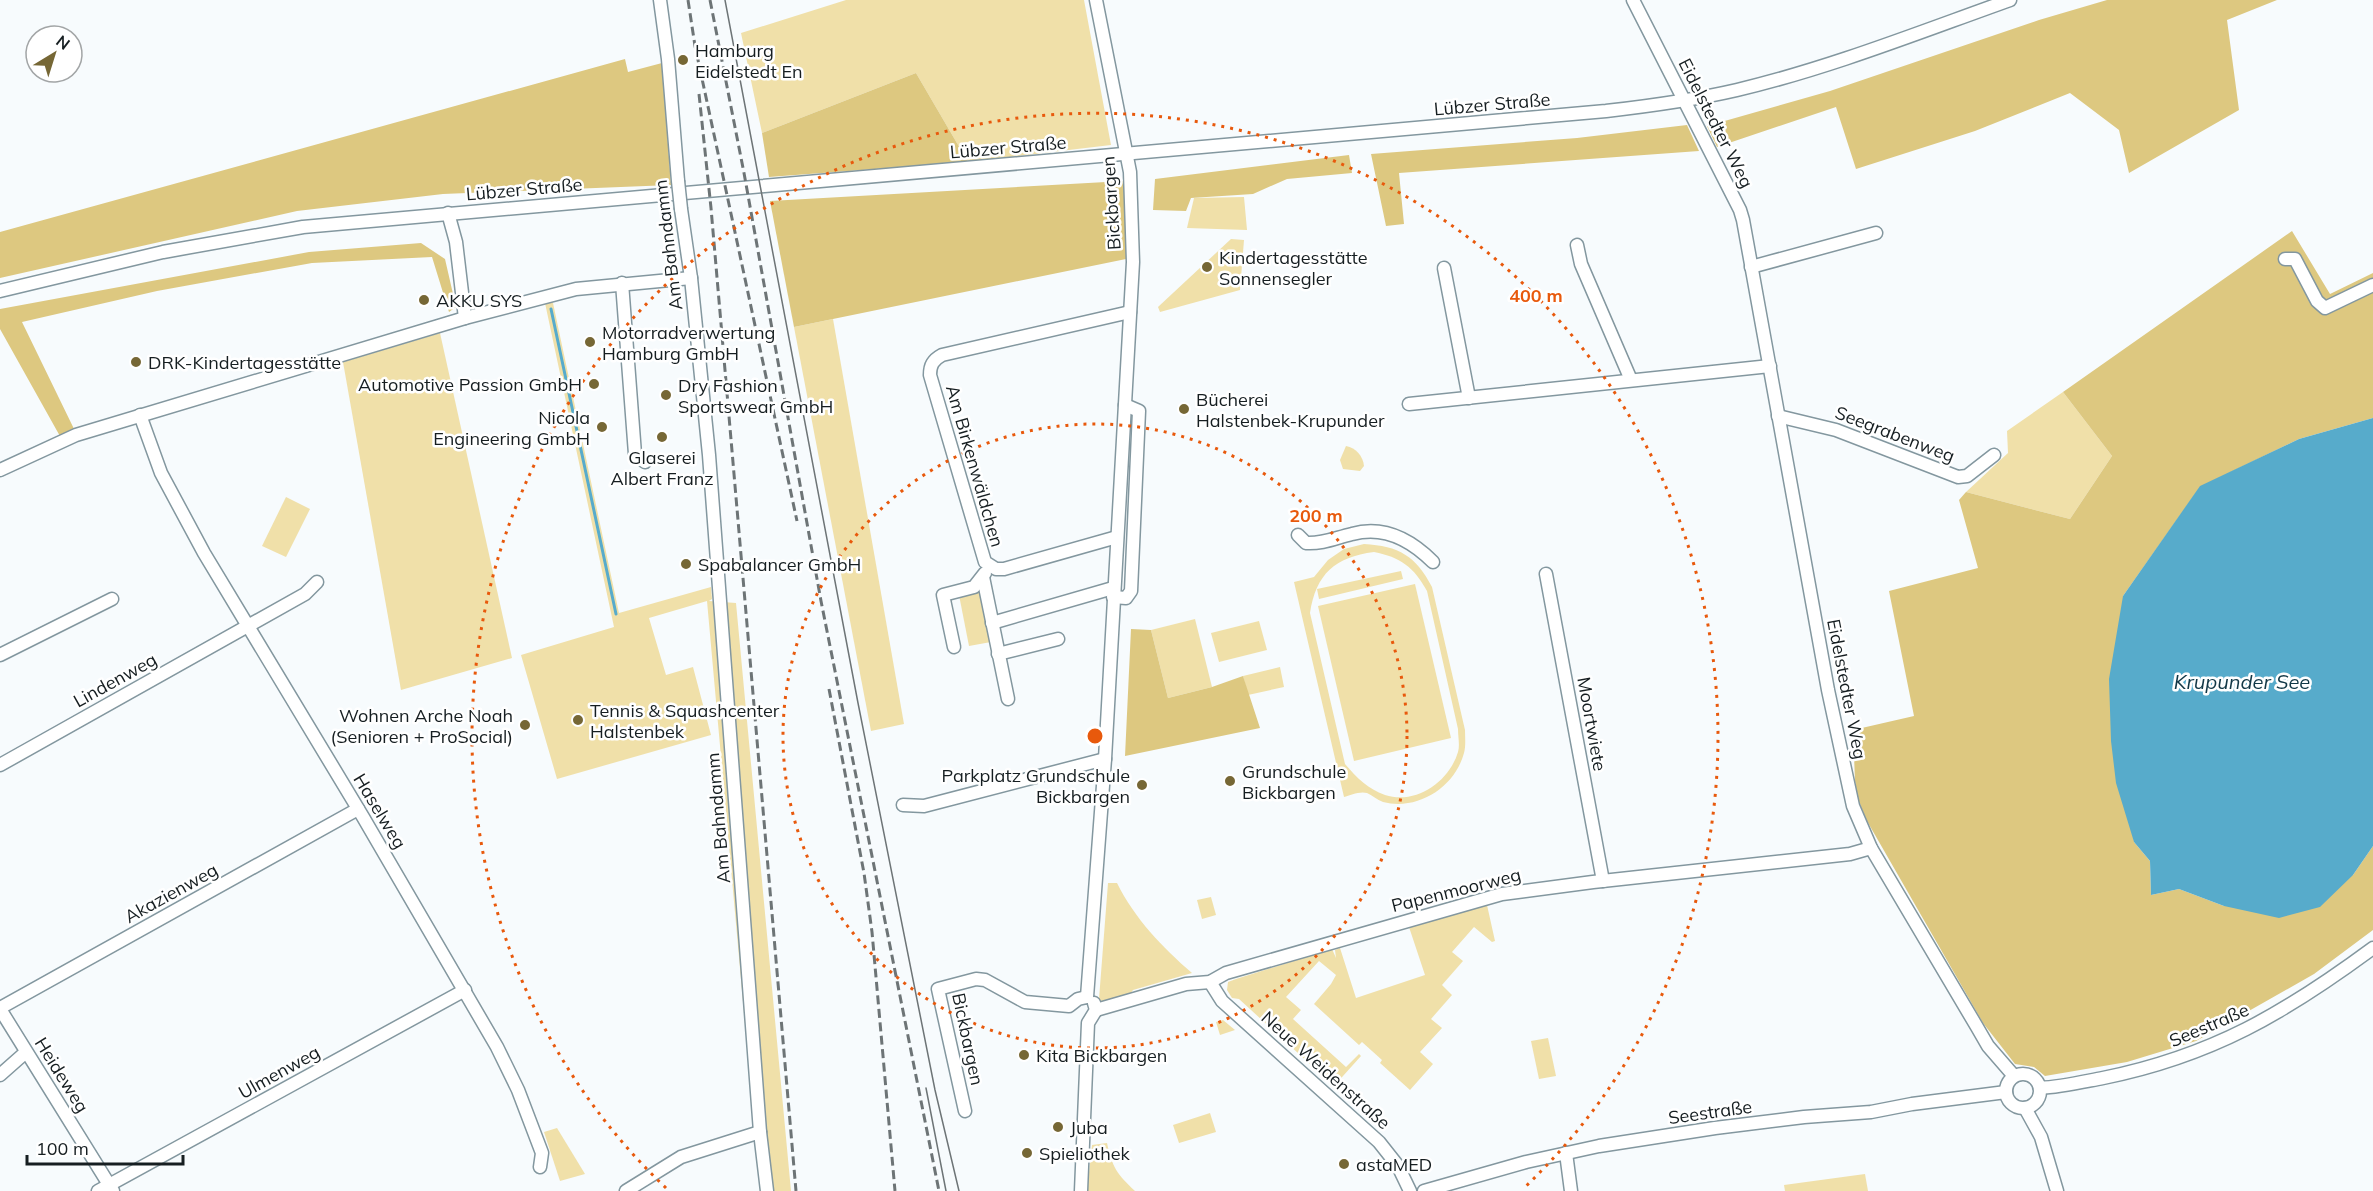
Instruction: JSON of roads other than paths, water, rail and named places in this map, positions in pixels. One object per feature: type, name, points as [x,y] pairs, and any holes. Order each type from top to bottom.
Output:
[{"type":"street","name":"Am Bahndamm","points":[[660,0],[709,455],[760,1132],[767,1191]]},
{"type":"street","name":"Bickbargen","points":[[965,1111],[938,989],[976,979],[985,980],[1025,1002],[1070,1006],[1078,999],[1087,997],[1105,759],[1132,262],[1130,172],[1096,0]]},
{"type":"street","name":"Eidelstedter Weg","points":[[1633,0],[1740,210],[1848,790],[1857,819],[1871,848],[1988,1046],[2014,1076]]},
{"type":"street","name":"Lübzer Straße","points":[[0,291],[163,252],[292,229],[448,213],[1606,111],[1683,101],[1784,77],[2010,0]]},
{"type":"street","points":[[448,213],[456,242],[465,318]]},
{"type":"street","points":[[1751,267],[1876,233]]},
{"type":"street","points":[[1577,245],[1581,264],[1631,380]]},
{"type":"street","points":[[2285,259],[2295,259],[2317,301],[2325,308],[2373,285]]},
{"type":"street","points":[[1444,268],[1469,398]]},
{"type":"street","points":[[0,470],[76,435],[465,318],[576,289],[691,278]]},
{"type":"street","points":[[622,283],[635,454],[645,462]]},
{"type":"street","name":"Am Birkenwäldchen","points":[[1008,699],[992,623],[986,572],[930,375],[932,363],[942,355],[1130,312]]},
{"type":"street","points":[[1409,404],[1770,366]]},
{"type":"street","points":[[992,623],[1113,592],[1126,598],[1131,591],[1139,411],[1125,405]]},
{"type":"street","name":"Haselweg","points":[[140,415],[161,473],[204,553],[465,990],[518,1090],[542,1153],[540,1167]]},
{"type":"street","name":"Seegrabenweg","points":[[1778,416],[1836,430],[1958,477],[1967,476],[1994,455]]},
{"type":"street","points":[[1298,535],[1305,543],[1318,543],[1354,533],[1382,531],[1405,539],[1433,562]]},
{"type":"street","name":"Am Birkenwäldchen","points":[[954,647],[943,595],[974,587],[986,572],[1117,537]]},
{"type":"street","name":"Moortwiete","points":[[1546,574],[1603,881]]},
{"type":"street","name":"Lindenweg","points":[[0,765],[248,627],[305,594],[317,582]]},
{"type":"street","points":[[0,655],[112,599]]},
{"type":"street","points":[[998,654],[1058,639]]},
{"type":"street","points":[[903,805],[924,806],[1105,759]]},
{"type":"street","name":"Akazienweg","points":[[0,1008],[358,809]]},
{"type":"street","name":"Papenmoorweg","points":[[1096,1010],[1186,984],[1210,982],[1226,973],[1494,896],[1603,881],[1839,856],[1871,848]]},
{"type":"street","name":"Seestraße","points":[[2040,1088],[2129,1073],[2212,1046],[2285,1008],[2373,948]]},
{"type":"street","name":"Neue Weidenstraße","points":[[1210,982],[1222,1001],[1379,1142],[1398,1166],[1410,1191]]},
{"type":"street","name":"Ulmenweg","points":[[107,1189],[465,990]]},
{"type":"street","points":[[1081,1191],[1088,1023],[1096,1010],[1096,1005],[1087,997]]},
{"type":"street","name":"Heideweg","points":[[0,1008],[107,1189]]},
{"type":"street","points":[[0,1075],[26,1052]]},
{"type":"street","points":[[2025,1108],[2037,1101],[2040,1088],[2033,1077],[2027,1074],[2014,1076],[2006,1092],[2012,1104],[2025,1108],[2041,1137],[2057,1191]]},
{"type":"street","name":"Seestraße","points":[[1424,1191],[1566,1153],[1715,1128],[1795,1118],[1871,1113],[1912,1104],[2006,1092]]},
{"type":"street","points":[[626,1191],[681,1157],[760,1132]]},
{"type":"street","points":[[1566,1153],[1571,1191]]},
{"type":"water","name":"Krupunder See","points":[[2373,418],[2373,846],[2353,875],[2320,907],[2279,918],[2224,906],[2179,889],[2151,895],[2150,861],[2134,842],[2116,783],[2111,741],[2109,679],[2123,596],[2200,486],[2299,439]]},
{"type":"waterway","points":[[551,309],[616,614]]},
{"type":"tram line","points":[[725,0],[858,703],[935,1090],[959,1191]]},
{"type":"tram line","points":[[926,1088],[946,1191]]},
{"type":"railway","points":[[688,0],[695,46],[797,521]]},
{"type":"railway","points":[[710,0],[744,173],[821,601],[939,1191]]},
{"type":"railway","points":[[699,94],[711,208],[796,1191]]},
{"type":"railway","points":[[829,689],[864,873],[872,932],[895,1191]]},
{"type":"place","name":"Hamburg Eidelstedt En","points":[[683,60]]},
{"type":"place","name":"Kindertagesstätte Sonnensegler","points":[[1207,267]]},
{"type":"place","name":"AKKU SYS","points":[[424,300]]},
{"type":"place","name":"Motorradverwertung Hamburg GmbH","points":[[590,342]]},
{"type":"place","name":"DRK-Kindertagesstätte","points":[[136,362]]},
{"type":"place","name":"Automotive Passion GmbH","points":[[594,384]]},
{"type":"place","name":"Dry Fashion Sportswear GmbH","points":[[666,395]]},
{"type":"place","name":"Bücherei Halstenbek-Krupunder","points":[[1184,409]]},
{"type":"place","name":"Nicola Engineering GmbH","points":[[602,427]]},
{"type":"place","name":"Glaserei Albert Franz","points":[[662,437]]},
{"type":"place","name":"Spabalancer GmbH","points":[[686,564]]},
{"type":"place","name":"Tennis & Squashcenter Halstenbek","points":[[578,720]]},
{"type":"place","name":"Wohnen Arche Noah (Senioren + ProSocial)","points":[[525,725]]},
{"type":"place","name":"Grundschule Bickbargen","points":[[1230,781]]},
{"type":"place","name":"Parkplatz Grundschule Bickbargen","points":[[1142,785]]},
{"type":"place","name":"Kita Bickbargen","points":[[1024,1055]]},
{"type":"place","name":"Juba","points":[[1058,1127]]},
{"type":"place","name":"Spieliothek","points":[[1027,1153]]},
{"type":"place","name":"astaMED","points":[[1344,1164]]}]
